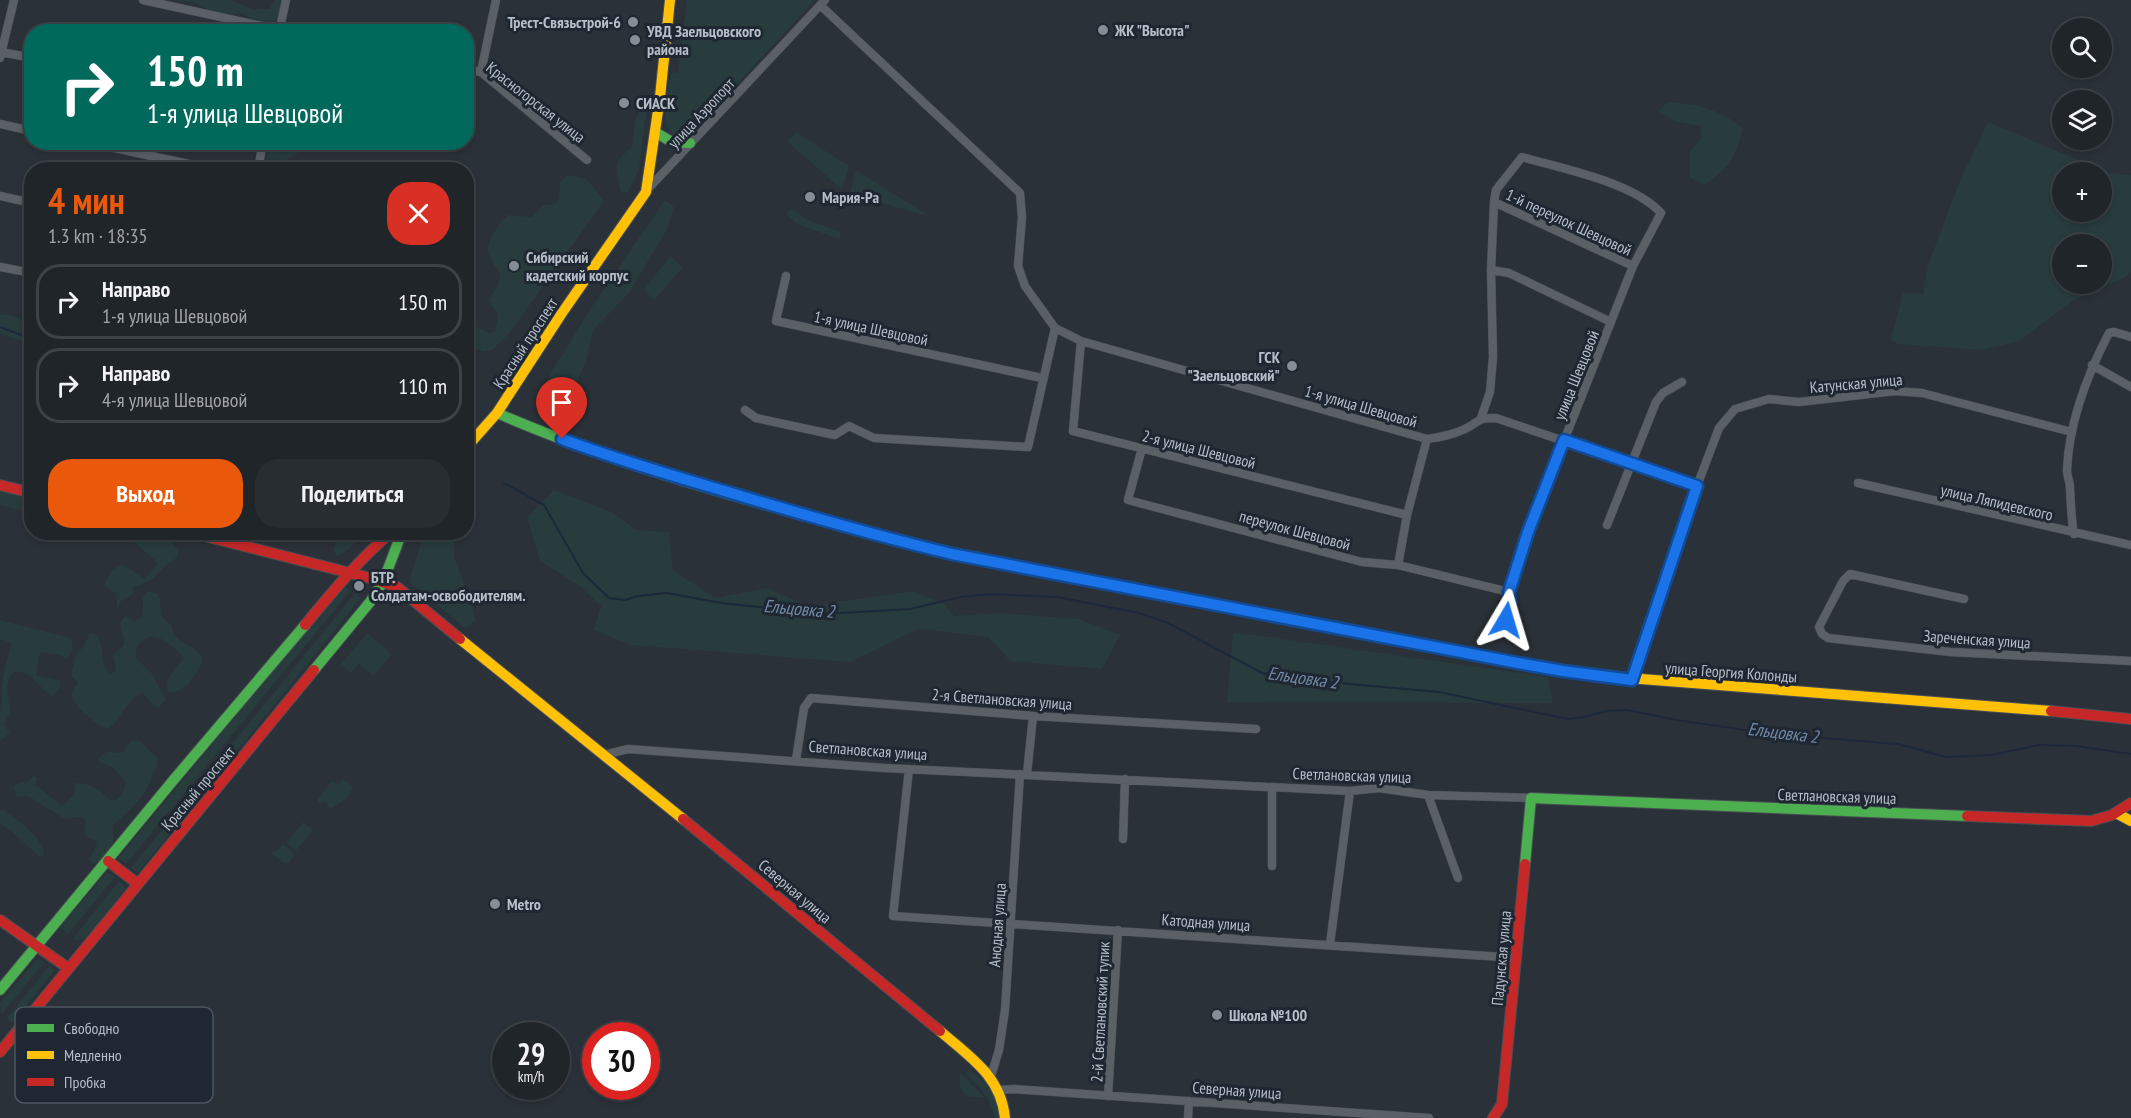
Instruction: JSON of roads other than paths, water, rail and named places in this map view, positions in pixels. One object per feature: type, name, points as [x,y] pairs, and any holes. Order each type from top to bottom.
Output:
[{"type":"main road","points":[[646,192],[656,132],[670,0]]},
{"type":"main road","points":[[656,132],[665,140],[673,143],[690,143]]},
{"type":"main road","name":"Красный проспект","points":[[474,439],[497,413],[562,313],[646,192]]},
{"type":"main road","name":"улица Георгия Колонды","points":[[497,413],[569,442],[660,472],[868,533],[942,551],[1506,661],[1632,680],[2018,707],[2131,719]]},
{"type":"main road","points":[[0,485],[24,491]]},
{"type":"main road","name":"Северная улица","points":[[220,540],[383,582],[403,592],[787,903],[961,1049],[991,1076],[1000,1090]]},
{"type":"main road","name":"Красный проспект","points":[[0,990],[342,580],[382,540]]},
{"type":"main road","name":"Красный проспект","points":[[36,1007],[370,602],[383,582],[399,540]]},
{"type":"main road","name":"Светлановская улица","points":[[1531,798],[2091,821],[2118,814],[2131,803]]},
{"type":"main road","name":"Падунская улица","points":[[1493,1118],[1502,1104],[1531,798]]},
{"type":"main road","points":[[2118,814],[2131,821]]},
{"type":"main road","points":[[108,861],[138,884]]},
{"type":"main road","points":[[0,921],[68,968]]},
{"type":"main road","name":"Красный проспект","points":[[0,1052],[15,1033]]},
{"type":"main road","points":[[1000,1090],[1005,1105],[1005,1118]]},
{"type":"street","points":[[14,0],[1,55],[24,57]]},
{"type":"street","points":[[143,0],[252,24]]},
{"type":"street","points":[[280,24],[286,0]]},
{"type":"street","points":[[481,72],[496,0]]},
{"type":"street","points":[[745,410],[756,418],[835,435],[849,426],[874,438],[1028,447],[1055,328],[1025,286],[1018,266],[1022,218],[1020,193],[823,3]]},
{"type":"street","name":"улица Аэропорт","points":[[646,192],[823,3]]},
{"type":"street","name":"Красногорская улица","points":[[474,71],[481,72],[587,160]]},
{"type":"street","points":[[0,124],[24,129]]},
{"type":"street","points":[[124,150],[179,162]]},
{"type":"street","name":"улица Шевцовой","points":[[1494,202],[1496,190],[1522,157],[1615,185],[1654,205],[1661,213],[1633,266],[1528,532],[1509,592],[1510,603],[1506,620]]},
{"type":"street","points":[[0,196],[24,201]]},
{"type":"street","points":[[1494,202],[1491,270],[1493,357],[1490,392],[1481,418],[1509,421],[1697,486],[1632,680]]},
{"type":"street","name":"1-й переулок Шевцовой","points":[[1494,202],[1633,266]]},
{"type":"street","points":[[0,267],[24,272]]},
{"type":"street","points":[[1491,270],[1509,273],[1611,322]]},
{"type":"street","name":"1-я улица Шевцовой","points":[[786,276],[776,321],[1042,378]]},
{"type":"street","name":"1-я улица Шевцовой","points":[[1055,328],[1081,341],[1427,439],[1448,436],[1465,430],[1481,418]]},
{"type":"street","points":[[2074,534],[2070,480],[2067,472],[2072,432],[2083,388],[2109,333],[2114,332],[2131,337]]},
{"type":"street","name":"2-я улица Шевцовой","points":[[1081,341],[1073,431],[1407,515]]},
{"type":"street","points":[[2092,366],[2131,387]]},
{"type":"street","points":[[1607,525],[1656,402],[1663,393],[1682,382]]},
{"type":"street","name":"Катунская улица","points":[[1697,486],[1719,428],[1736,409],[1769,399],[1799,402],[1895,391],[1922,393],[2072,432]]},
{"type":"street","points":[[1398,565],[1407,515],[1427,439]]},
{"type":"street","name":"переулок Шевцовой","points":[[1142,448],[1128,500],[1362,562],[1398,565],[1509,592]]},
{"type":"street","name":"улица Ляпидевского","points":[[1858,483],[2074,534],[2131,545]]},
{"type":"street","name":"Зареченская улица","points":[[1964,599],[1850,574],[1843,580],[1819,627],[1822,634],[1828,638],[1950,652],[2131,661]]},
{"type":"street","name":"2-я Светлановская улица","points":[[796,760],[804,708],[811,698],[1033,716],[1256,729]]},
{"type":"street","name":"Анодная улица","points":[[991,1076],[999,1050],[1005,1011],[1023,774],[1033,716]]},
{"type":"street","name":"Светлановская улица","points":[[604,755],[628,749],[909,769],[1350,791],[1379,788],[1428,795],[1531,798]]},
{"type":"street","name":"Катодная улица","points":[[909,769],[893,916],[1517,958]]},
{"type":"street","points":[[1123,839],[1125,779]]},
{"type":"street","points":[[1272,787],[1272,866]]},
{"type":"street","points":[[1330,945],[1350,791]]},
{"type":"street","points":[[1428,795],[1458,878]]},
{"type":"street","name":"2-й Светлановский тупик","points":[[1108,1096],[1118,930]]},
{"type":"street","name":"Северная улица","points":[[1000,1090],[1014,1089],[1429,1118]]},
{"type":"street","points":[[1188,1118],[1189,1101]]},
{"type":"waterway","name":"Ельцовка 2","points":[[0,327],[24,336]]},
{"type":"waterway","name":"Ельцовка 2","points":[[504,483],[544,505],[583,573],[609,598],[625,600],[638,596],[667,593],[721,603],[824,614],[910,609],[961,597],[991,594],[1057,597],[1139,613],[1168,623],[1262,673],[1294,679],[1439,692],[1568,719],[1606,711],[1627,710],[1772,734],[1898,744],[1946,757],[1992,755],[2039,745],[2076,746],[2131,754]]},
{"type":"place","name":"Трест-Связьстрой-6","points":[[633,22]]},
{"type":"place","name":"ЖК \"Высота\"","points":[[1103,30]]},
{"type":"place","name":"УВД Заельцовского района","points":[[635,40]]},
{"type":"place","name":"СИАСК","points":[[624,103]]},
{"type":"place","name":"Мария-Ра","points":[[810,197]]},
{"type":"place","name":"Сибирский кадетский корпус","points":[[514,266]]},
{"type":"place","name":"ГСК \"Заельцовский\"","points":[[1292,366]]},
{"type":"place","name":"БТР. Солдатам-освободителям.","points":[[359,586]]},
{"type":"place","name":"Metro","points":[[495,904]]},
{"type":"place","name":"Школа №100","points":[[1217,1015]]}]
